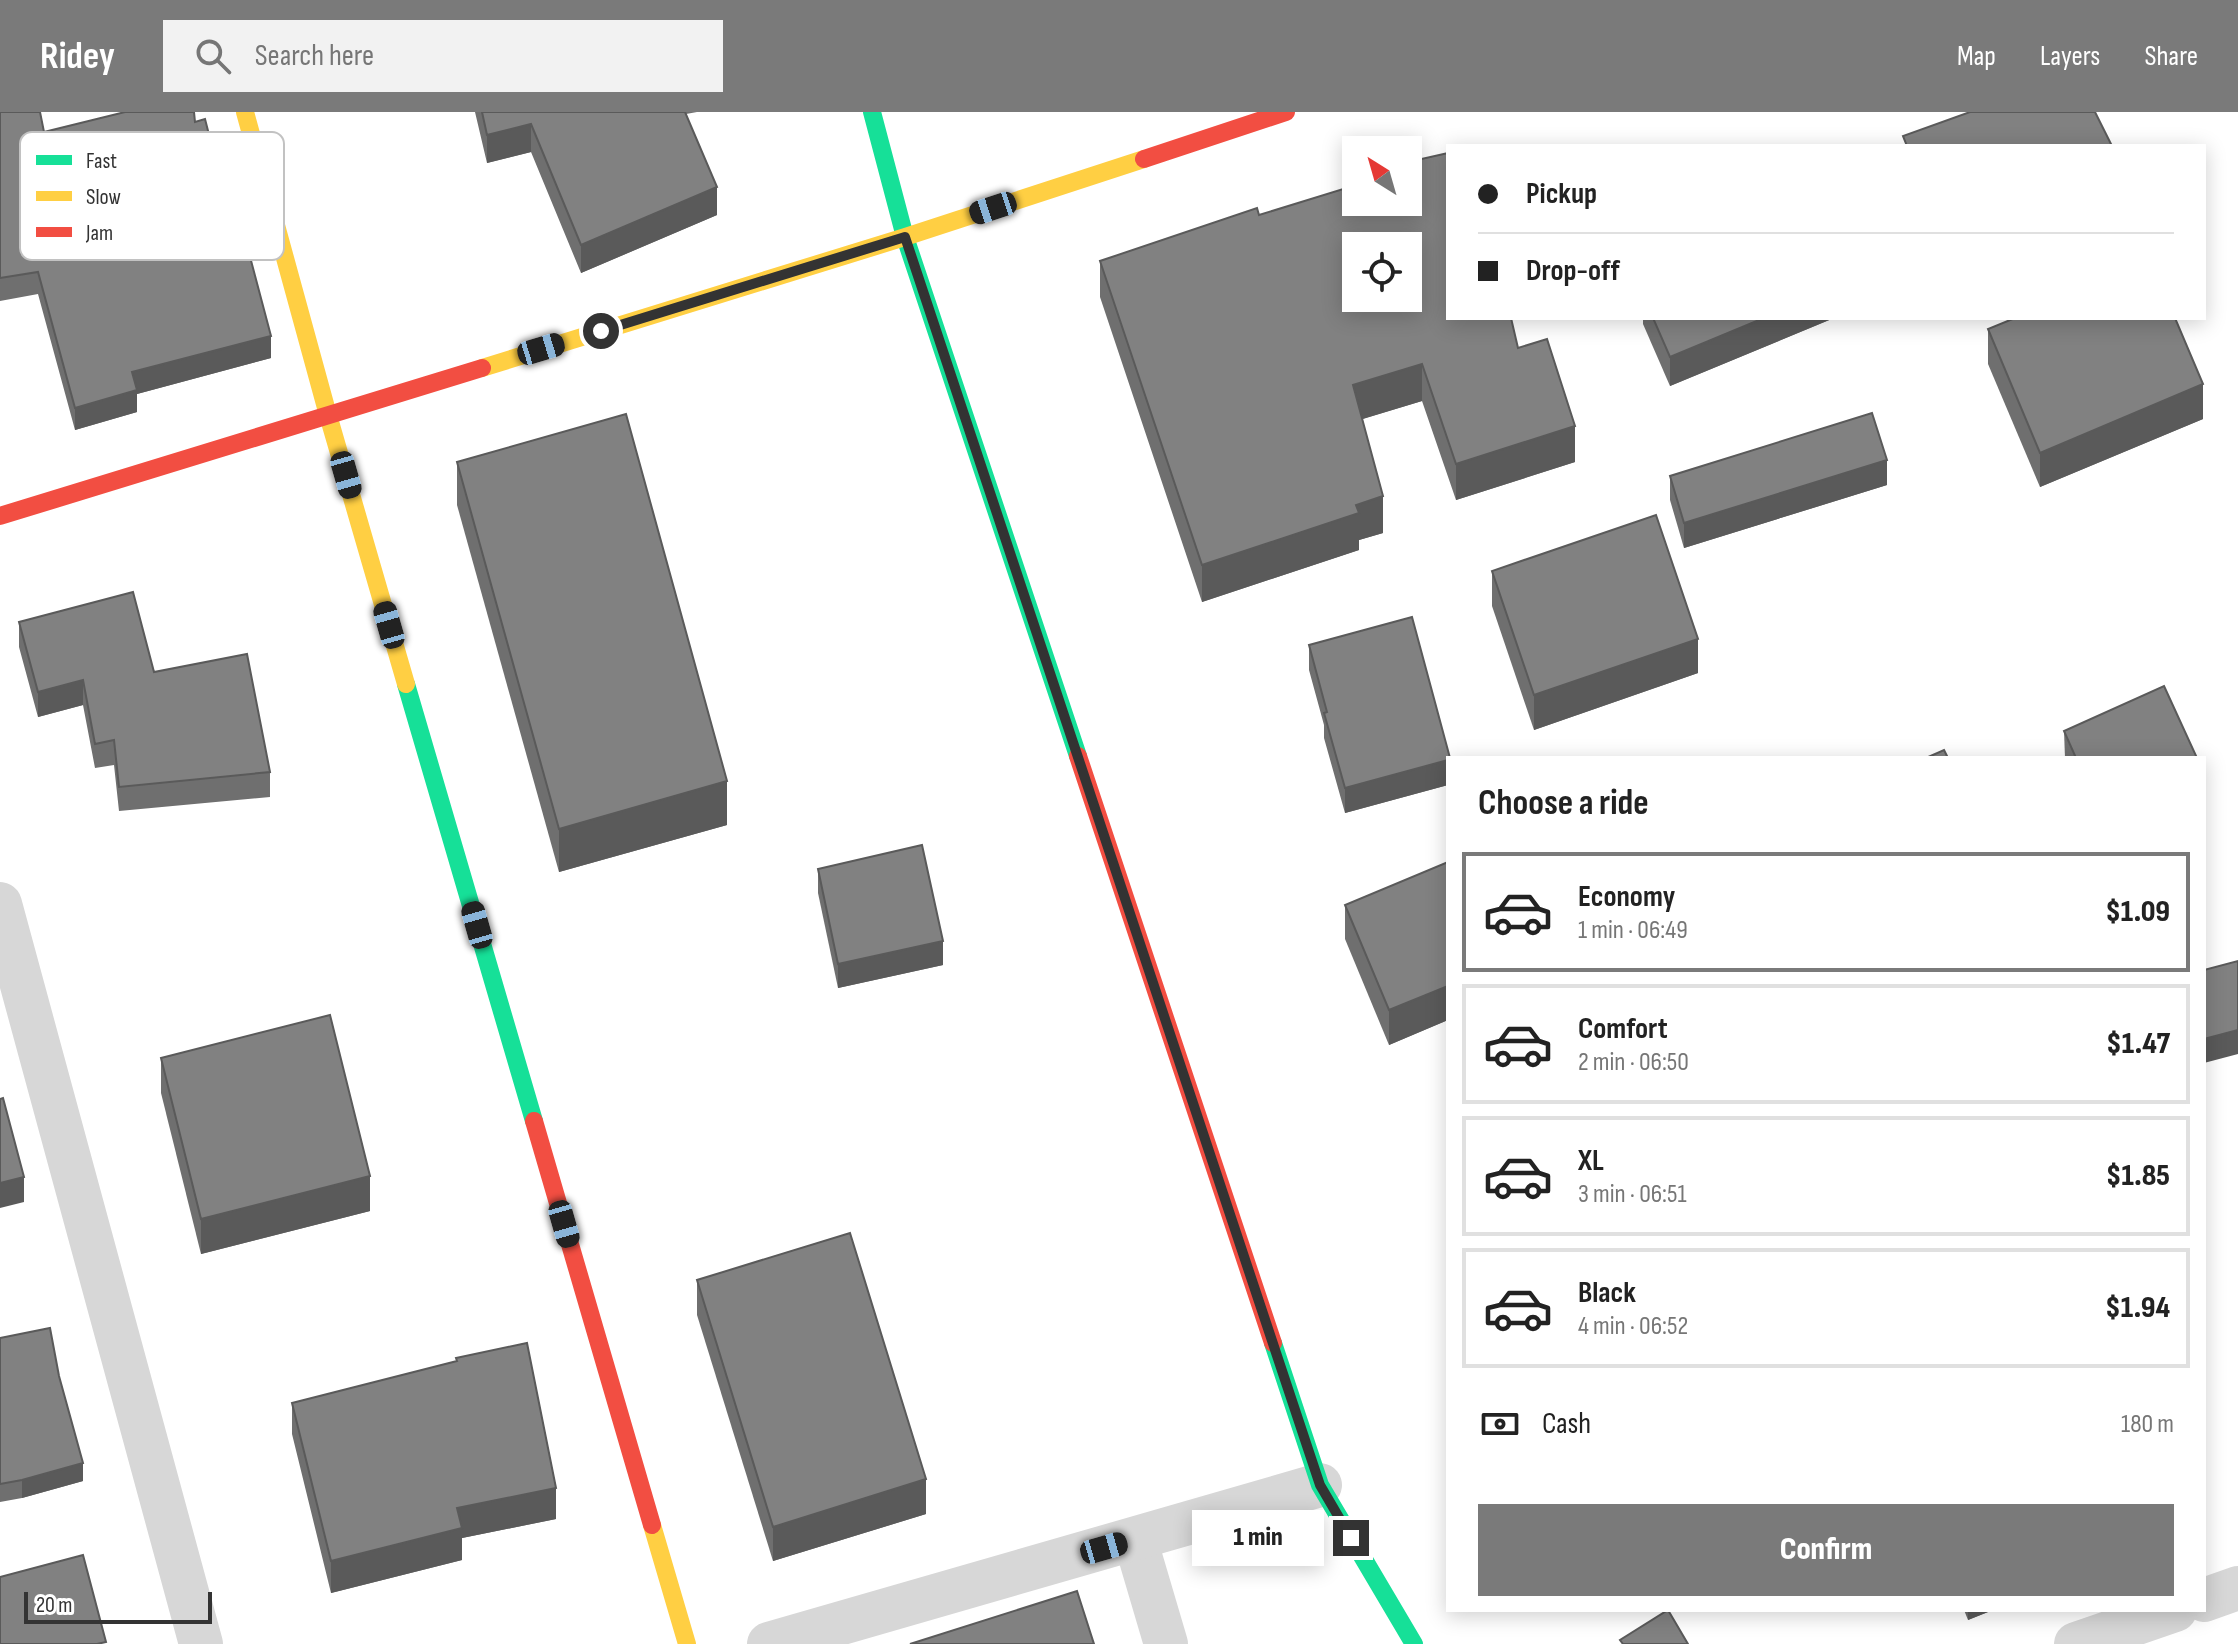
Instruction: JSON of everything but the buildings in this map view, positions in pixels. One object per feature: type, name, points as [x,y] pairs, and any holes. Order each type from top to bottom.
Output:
[{"type":"street","points":[[245,112],[250,132]]},
{"type":"street","points":[[872,112],[905,237],[1320,1485],[1414,1644]]},
{"type":"street","points":[[0,516],[905,237],[1286,112]]},
{"type":"street","points":[[284,254],[328,415],[687,1644]]},
{"type":"street","points":[[0,904],[201,1644]]},
{"type":"street","points":[[769,1644],[1320,1485]]},
{"type":"street","points":[[1135,1539],[1166,1644]]},
{"type":"street","points":[[2206,1599],[2238,1588]]},
{"type":"street","points":[[2076,1644],[2169,1612]]},
{"type":"traffic: fast","points":[[872,112],[905,237],[1078,756]]},
{"type":"traffic: fast","points":[[406,684],[534,1121]]},
{"type":"traffic: fast","points":[[1273,1343],[1320,1485],[1414,1644]]},
{"type":"traffic: slow","points":[[245,112],[250,132]]},
{"type":"traffic: slow","points":[[482,368],[905,237],[1144,159]]},
{"type":"traffic: slow","points":[[284,254],[406,684]]},
{"type":"traffic: slow","points":[[652,1525],[687,1644]]},
{"type":"traffic: jam","points":[[1144,159],[1286,112]]},
{"type":"traffic: jam","points":[[0,516],[482,368]]},
{"type":"traffic: jam","points":[[1078,756],[1273,1343]]},
{"type":"traffic: jam","points":[[534,1121],[652,1525]]},
{"type":"route","points":[[601,331],[905,237],[1320,1485],[1351,1538]]}]
